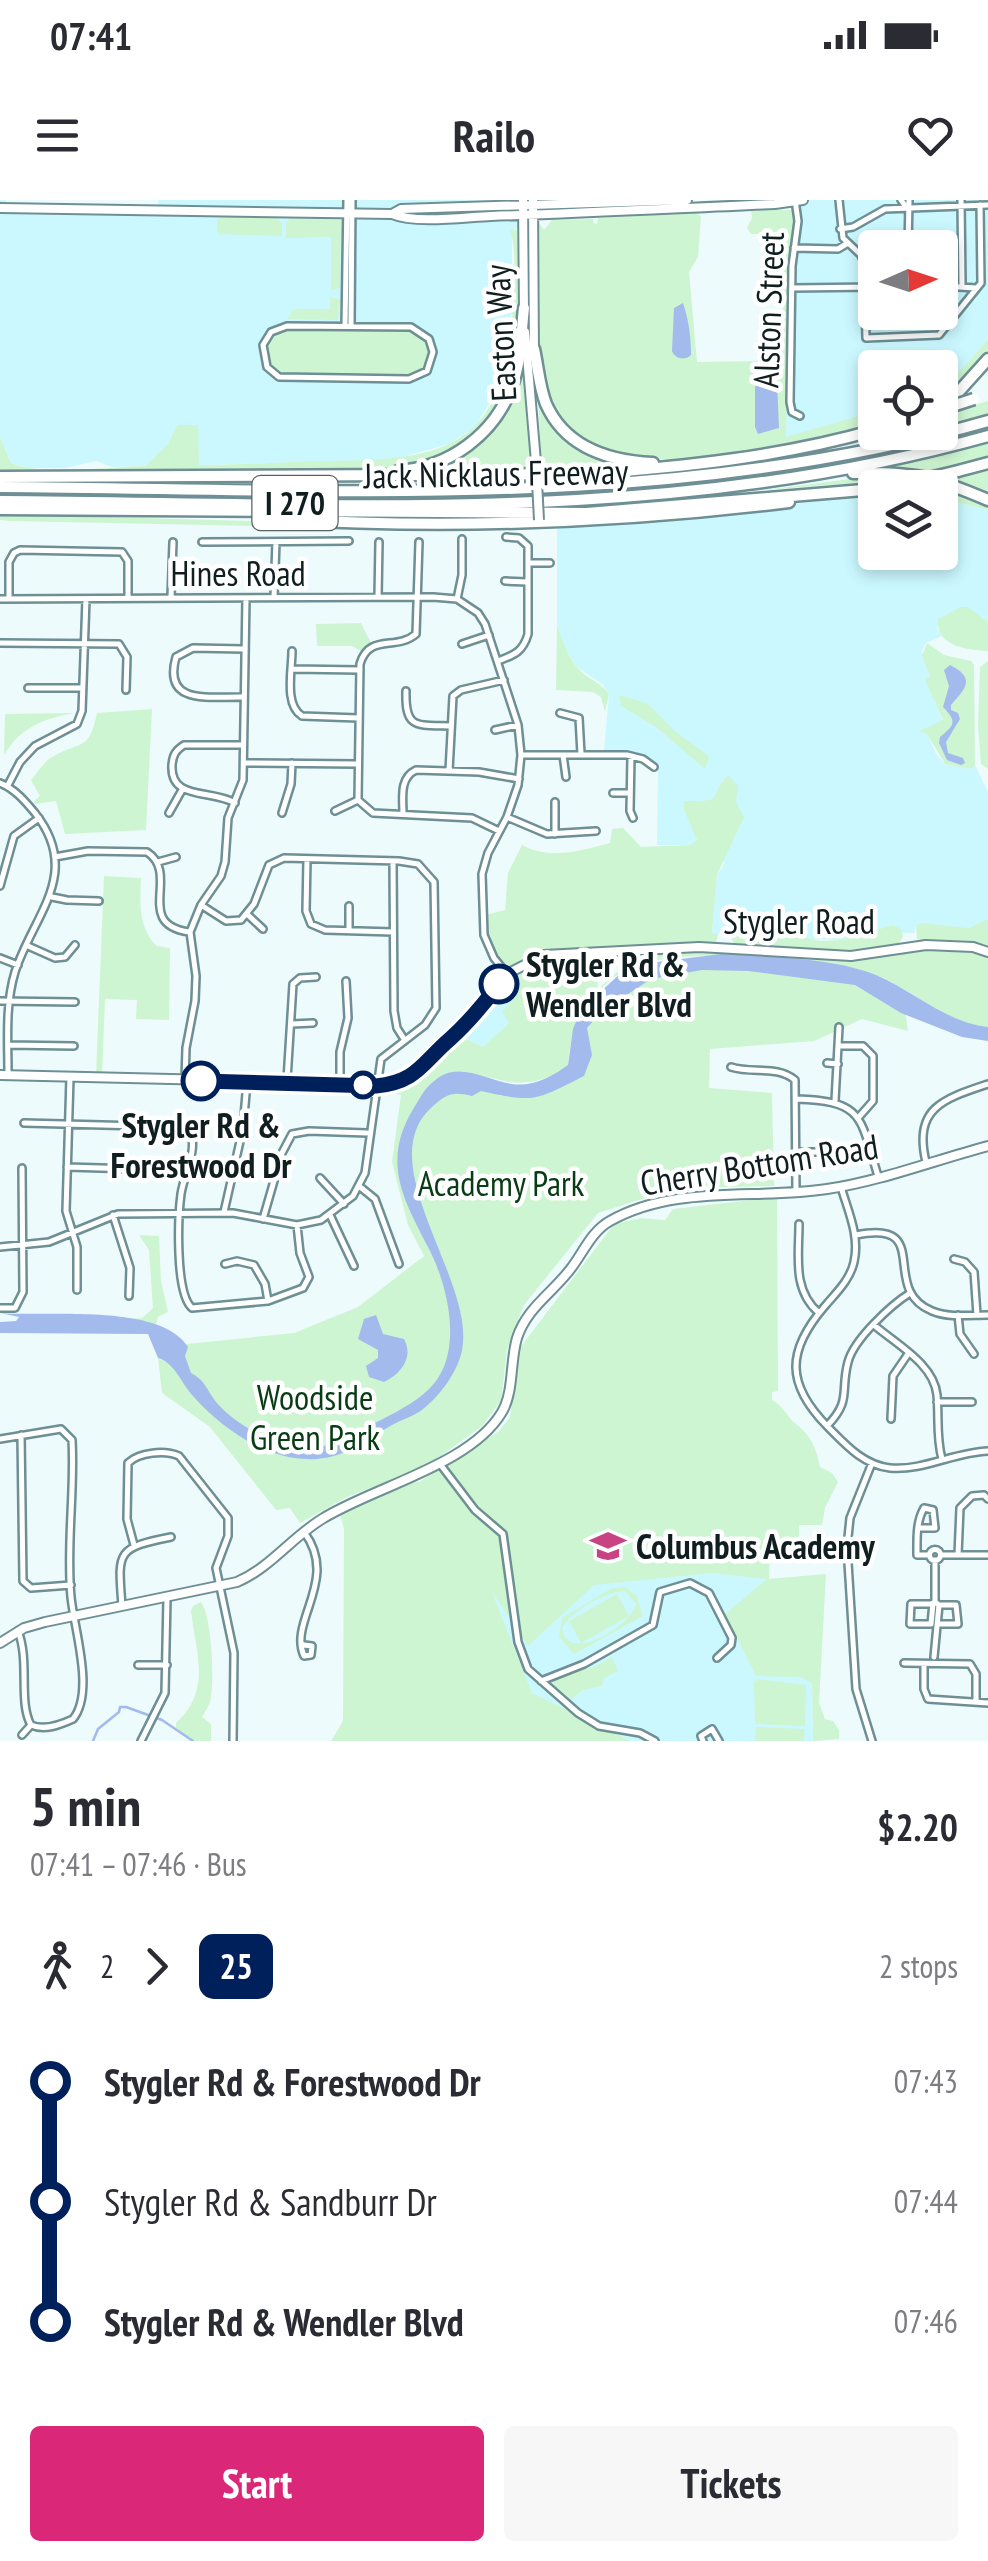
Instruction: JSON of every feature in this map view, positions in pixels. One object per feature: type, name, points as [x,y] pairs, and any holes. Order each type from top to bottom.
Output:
[{"type":"highway","points":[[149,476],[408,470],[455,454],[483,433],[504,405],[517,368],[524,308]]},
{"type":"highway","points":[[534,348],[546,404],[563,429],[584,447],[633,462],[724,461]]},
{"type":"highway","points":[[958,391],[988,358]]},
{"type":"highway","points":[[958,405],[988,395]]},
{"type":"highway","name":"Jack Nicklaus Freeway","points":[[0,487],[549,489],[674,481],[887,447],[988,421]]},
{"type":"highway","points":[[0,477],[523,476],[618,472],[786,453],[858,434]]},
{"type":"highway","name":"Jack Nicklaus Freeway","points":[[0,501],[540,504],[682,494],[832,474],[988,436]]},
{"type":"highway","points":[[789,465],[858,446]]},
{"type":"highway","points":[[958,471],[988,463]]},
{"type":"highway","points":[[832,474],[910,473],[988,500]]},
{"type":"highway","points":[[0,509],[587,513],[858,490]]},
{"type":"highway","points":[[186,512],[326,522],[539,522],[727,509],[858,491]]},
{"type":"main road","points":[[661,203],[688,200]]},
{"type":"main road","points":[[392,214],[401,209],[798,201]]},
{"type":"main road","points":[[0,208],[210,205],[434,218],[523,207]]},
{"type":"main road","name":"Easton Way","points":[[523,207],[524,308],[539,522]]},
{"type":"main road","name":"Easton Way","points":[[533,207],[536,462]]},
{"type":"main road","points":[[434,218],[472,209]]},
{"type":"main road","name":"Stygler Road","points":[[4,1075],[376,1086],[396,1083],[421,1070],[472,1019],[508,974],[544,956],[583,951],[712,948],[851,956],[938,946],[973,947],[988,952]]},
{"type":"main road","name":"Cherry Bottom Road","points":[[0,1644],[18,1631],[75,1616],[236,1582],[264,1568],[304,1532],[365,1496],[440,1464],[490,1427],[504,1410],[512,1357],[531,1310],[570,1270],[607,1222],[656,1204],[688,1198],[841,1187],[988,1146]]},
{"type":"street","points":[[348,326],[349,200]]},
{"type":"street","points":[[839,200],[840,229],[858,256]]},
{"type":"street","name":"Alston Street","points":[[798,201],[790,402],[792,412],[800,416]]},
{"type":"street","points":[[840,229],[853,227],[885,208],[896,208],[905,202]]},
{"type":"street","points":[[905,202],[916,208],[961,203],[988,205]]},
{"type":"street","points":[[905,202],[907,230]]},
{"type":"street","points":[[961,203],[962,286]]},
{"type":"street","points":[[958,311],[981,282],[980,205]]},
{"type":"street","points":[[794,248],[838,249],[848,244]]},
{"type":"street","points":[[958,286],[976,288]]},
{"type":"street","points":[[792,288],[858,287]]},
{"type":"street","points":[[348,326],[418,330],[432,346],[431,365],[421,375],[409,379],[284,378],[266,367],[264,340],[276,328],[348,326]]},
{"type":"street","points":[[866,330],[866,338],[938,336],[943,330]]},
{"type":"street","points":[[498,660],[525,646],[529,563],[525,542],[506,537]]},
{"type":"street","points":[[457,599],[462,539]]},
{"type":"street","points":[[202,542],[348,541]]},
{"type":"street","points":[[172,598],[173,542]]},
{"type":"street","points":[[274,598],[276,542]]},
{"type":"street","points":[[378,597],[379,542]]},
{"type":"street","points":[[420,542],[416,634],[403,642],[372,645],[361,657],[358,800],[364,808],[380,814],[472,818],[499,831]]},
{"type":"street","points":[[9,599],[9,562],[14,553],[122,552],[128,561],[128,598]]},
{"type":"street","points":[[529,563],[550,563]]},
{"type":"street","points":[[506,581],[528,582]]},
{"type":"street","points":[[185,1080],[186,1048],[195,1001],[190,932],[201,905],[221,876],[228,818],[243,780],[246,598]]},
{"type":"street","name":"Hines Road","points":[[0,599],[457,599],[474,608],[489,634]]},
{"type":"street","points":[[8,786],[20,762],[34,746],[77,724],[82,710],[86,599]]},
{"type":"street","points":[[462,644],[489,634],[518,724],[519,779],[482,874],[486,942],[508,974]]},
{"type":"street","points":[[0,643],[112,643],[125,650],[126,690]]},
{"type":"street","points":[[244,697],[190,696],[176,688],[174,672],[176,657],[186,649],[245,650]]},
{"type":"street","points":[[292,651],[291,704],[296,713],[358,718]]},
{"type":"street","points":[[292,670],[359,670]]},
{"type":"street","points":[[449,770],[451,700],[455,693],[504,680]]},
{"type":"street","points":[[28,688],[82,688]]},
{"type":"street","points":[[406,691],[406,714],[411,722],[450,726]]},
{"type":"street","points":[[560,713],[579,718],[581,755]]},
{"type":"street","points":[[495,730],[518,724]]},
{"type":"street","points":[[234,803],[209,792],[182,790],[174,782],[174,754],[184,745],[244,745]]},
{"type":"street","points":[[521,755],[631,756],[654,768]]},
{"type":"street","points":[[562,755],[566,777]]},
{"type":"street","points":[[631,756],[632,818]]},
{"type":"street","points":[[244,763],[358,764]]},
{"type":"street","points":[[282,813],[291,784],[292,764]]},
{"type":"street","points":[[402,814],[404,783],[408,774],[416,770],[519,779]]},
{"type":"street","points":[[0,783],[8,786],[39,818],[55,857],[51,896],[18,966],[9,1001],[4,1075]]},
{"type":"street","points":[[168,812],[182,790]]},
{"type":"street","points":[[612,793],[630,793]]},
{"type":"street","points":[[335,811],[358,800]]},
{"type":"street","points":[[555,802],[555,834]]},
{"type":"street","points":[[0,886],[14,836],[39,818]]},
{"type":"street","points":[[507,818],[538,832],[596,830]]},
{"type":"street","points":[[55,857],[88,850],[147,852],[158,862],[162,918],[170,927],[190,932]]},
{"type":"street","points":[[158,862],[176,857]]},
{"type":"street","points":[[0,1247],[49,1242],[112,1215],[224,1212],[297,1225],[330,1215],[359,1186],[368,1159],[368,1134],[381,1059],[430,1020],[437,1002],[436,889],[425,869],[418,864],[393,861],[284,858],[269,865],[248,915],[242,920],[226,921],[201,905]]},
{"type":"street","points":[[307,859],[306,911],[311,924],[324,930],[394,932]]},
{"type":"street","points":[[393,861],[394,1011],[396,1028],[404,1040]]},
{"type":"street","points":[[51,896],[99,900]]},
{"type":"street","points":[[349,906],[349,930]]},
{"type":"street","points":[[248,915],[263,929]]},
{"type":"street","points":[[28,946],[55,958],[65,956],[76,946]]},
{"type":"street","points":[[0,958],[18,966]]},
{"type":"street","points":[[287,1083],[293,984],[300,978],[316,977]]},
{"type":"street","points":[[340,1084],[340,1052],[348,1018],[346,981]]},
{"type":"street","points":[[0,1000],[75,1002]]},
{"type":"street","points":[[292,1024],[313,1023]]},
{"type":"street","points":[[834,1101],[838,1027]]},
{"type":"street","points":[[8,1045],[74,1046]]},
{"type":"street","points":[[838,1046],[863,1046],[873,1056],[872,1100],[858,1118]]},
{"type":"street","points":[[827,1064],[838,1064]]},
{"type":"street","points":[[731,1067],[795,1076],[796,1191]]},
{"type":"street","points":[[70,1077],[66,1211],[76,1247],[77,1290]]},
{"type":"street","points":[[224,1212],[243,1128],[248,1082]]},
{"type":"street","points":[[926,1162],[922,1129],[932,1110],[941,1102],[988,1084]]},
{"type":"street","points":[[797,1099],[834,1101],[848,1106],[858,1118],[878,1176]]},
{"type":"street","points":[[24,1122],[186,1128],[194,1139],[180,1212],[181,1284],[185,1302],[196,1309],[268,1302],[298,1291],[308,1281],[297,1225]]},
{"type":"street","points":[[263,1219],[282,1152],[292,1134],[309,1130],[368,1134]]},
{"type":"street","points":[[797,1152],[826,1152]]},
{"type":"street","points":[[67,1167],[134,1169]]},
{"type":"street","points":[[0,1308],[15,1308],[22,1294],[22,1168]]},
{"type":"street","points":[[320,1178],[344,1204]]},
{"type":"street","points":[[359,1186],[376,1199],[399,1264]]},
{"type":"street","points":[[841,1187],[855,1235],[854,1266],[800,1342],[795,1371],[806,1404],[848,1448],[888,1468],[908,1468],[988,1451]]},
{"type":"street","points":[[112,1215],[130,1268],[128,1296]]},
{"type":"street","points":[[330,1215],[354,1266]]},
{"type":"street","points":[[799,1224],[800,1284],[806,1299],[819,1313]]},
{"type":"street","points":[[855,1235],[884,1231],[896,1237],[902,1246],[904,1280],[910,1293],[930,1310],[988,1315]]},
{"type":"street","points":[[954,1259],[974,1272],[977,1315]]},
{"type":"street","points":[[225,1264],[237,1261],[254,1265],[265,1284],[268,1302]]},
{"type":"street","points":[[827,1426],[846,1400],[850,1355],[896,1302],[910,1293]]},
{"type":"street","points":[[958,1315],[960,1334],[974,1354]]},
{"type":"street","points":[[874,1325],[933,1379],[942,1459]]},
{"type":"street","points":[[891,1420],[892,1378],[908,1354]]},
{"type":"street","points":[[937,1402],[972,1402]]},
{"type":"street","points":[[0,1439],[61,1430],[68,1433],[72,1447],[70,1585],[81,1651],[78,1712],[65,1723],[44,1728],[30,1724]]},
{"type":"street","points":[[21,1435],[23,1580],[31,1588],[70,1585]]},
{"type":"street","points":[[134,1545],[127,1520],[129,1460],[169,1453],[185,1460],[228,1518],[228,1536],[216,1568],[234,1652],[233,1741]]},
{"type":"street","points":[[872,1463],[850,1518],[847,1548],[856,1689],[872,1741]]},
{"type":"street","points":[[440,1464],[475,1510],[503,1534],[521,1654],[528,1669],[578,1713],[600,1726],[640,1733],[655,1741]]},
{"type":"street","points":[[958,1555],[960,1508],[972,1496],[984,1495],[988,1499]]},
{"type":"street","points":[[918,1528],[936,1528],[935,1512],[924,1508],[918,1518],[917,1555],[988,1555]]},
{"type":"street","points":[[304,1532],[316,1552],[316,1585],[304,1624],[304,1645]]},
{"type":"street","points":[[122,1606],[120,1563],[124,1553],[134,1545],[171,1537]]},
{"type":"street","points":[[771,1547],[847,1548]]},
{"type":"street","points":[[935,1557],[937,1660]]},
{"type":"street","points":[[541,1682],[584,1664],[653,1625],[660,1592],[690,1584],[711,1595],[732,1638],[730,1646],[717,1658]]},
{"type":"street","points":[[141,1741],[164,1693],[167,1598]]},
{"type":"street","points":[[910,1604],[956,1605],[957,1624],[934,1625],[910,1624],[910,1604]]},
{"type":"street","points":[[18,1631],[26,1661],[26,1712],[30,1724]]},
{"type":"street","points":[[904,1663],[937,1660],[970,1664],[976,1674],[976,1702]]},
{"type":"street","points":[[926,1663],[924,1688],[928,1699],[988,1704]]},
{"type":"street","points":[[138,1666],[167,1665]]},
{"type":"street","points":[[22,1735],[30,1724]]},
{"type":"street","points":[[704,1741],[700,1736],[712,1729],[719,1741]]},
{"type":"shaded area","points":[[0,200],[6,200],[6,207],[158,209],[158,200],[534,200],[512,232],[512,311],[500,386],[475,427],[449,444],[392,460],[199,465],[177,425],[168,444],[145,466],[112,467],[96,461],[65,468],[30,468],[11,463],[0,437]]},
{"type":"shaded area","points":[[796,200],[988,200],[988,339],[958,372],[958,350],[858,350],[858,416],[785,438],[789,284],[795,226],[792,210]]},
{"type":"shaded area","points":[[858,496],[858,570],[958,570],[958,502],[988,510],[988,622],[968,608],[937,627],[942,636],[926,643],[922,651],[930,676],[926,680],[943,721],[927,733],[936,754],[945,764],[971,769],[975,765],[988,792],[988,919],[968,928],[916,926],[914,933],[903,933],[893,925],[840,940],[804,939],[738,923],[729,934],[712,934],[717,875],[724,864],[723,780],[695,834],[697,841],[690,845],[657,845],[658,765],[642,754],[604,751],[609,694],[602,684],[577,667],[564,647],[557,624],[557,526],[671,519]]},
{"type":"shaded area","points":[[520,969],[509,988],[516,996],[510,1023],[482,1048],[466,1039],[508,977]]},
{"type":"shaded area","name":"Columbus Academy","points":[[772,1392],[769,1579],[812,1683],[813,1741],[619,1741],[531,1706],[419,1482]]},
{"type":"green space","points":[[751,210],[792,210],[795,226],[789,284],[784,284],[782,234],[751,234],[747,228]]},
{"type":"green space","points":[[697,212],[701,217],[698,257],[689,272],[697,362],[769,361],[782,352],[784,289],[789,289],[786,437],[858,416],[858,429],[757,451],[679,460],[610,456],[566,429],[546,397],[540,355],[539,223],[544,230],[552,220],[593,219],[597,224],[598,218]]},
{"type":"green space","points":[[223,216],[276,218],[282,222],[282,236],[217,234],[217,220]]},
{"type":"green space","points":[[290,218],[341,220],[340,288],[331,290],[331,237],[286,238]]},
{"type":"green space","points":[[519,224],[520,320],[509,382],[496,409],[477,434],[445,457],[399,469],[0,472],[0,437],[11,463],[24,467],[58,470],[145,466],[168,444],[177,425],[198,425],[199,465],[395,458],[452,442],[474,426],[492,403],[504,371],[514,292],[510,230],[517,230]]},
{"type":"green space","points":[[330,297],[340,300],[338,320],[288,319],[293,309],[330,309]]},
{"type":"green space","points":[[282,326],[418,330],[432,346],[431,365],[415,378],[284,378],[270,371],[263,345]]},
{"type":"green space","points":[[988,339],[988,350],[958,387],[958,372]]},
{"type":"green space","points":[[524,353],[530,466],[541,466],[538,390],[567,436],[636,466],[413,471],[485,434]]},
{"type":"green space","points":[[988,401],[988,417],[958,425],[958,410]]},
{"type":"green space","points":[[988,426],[988,431],[958,438],[958,434]]},
{"type":"green space","points":[[988,441],[988,458],[951,470],[877,469],[958,450]]},
{"type":"green space","points":[[887,450],[911,450],[745,481],[497,500],[0,498],[0,492],[612,490],[787,470]]},
{"type":"green space","points":[[988,469],[988,496],[958,484],[958,478]]},
{"type":"green space","points":[[858,478],[858,483],[764,490]]},
{"type":"green space","points":[[958,492],[988,503],[988,510],[958,502]]},
{"type":"green space","points":[[0,514],[359,524],[359,528],[10,521],[0,520]]},
{"type":"green space","points":[[968,607],[988,622],[988,651],[962,648],[942,635],[938,619]]},
{"type":"green space","points":[[361,623],[371,643],[361,651],[352,646],[317,646],[316,624]]},
{"type":"green space","points":[[557,624],[574,663],[609,694],[605,712],[601,697],[593,692],[556,690]]},
{"type":"green space","points":[[927,643],[944,655],[974,665],[975,765],[971,769],[945,764],[927,734],[919,731],[943,720],[925,680],[930,676],[922,656]]},
{"type":"green space","points":[[988,661],[988,769],[981,764],[978,725],[980,667]]},
{"type":"green space","points":[[619,695],[647,703],[676,732],[709,756],[705,769],[656,727],[621,706]]},
{"type":"green space","points":[[152,709],[146,830],[65,834],[56,801],[35,804],[40,796],[31,780],[51,758],[88,739],[97,713]]},
{"type":"green space","points":[[74,713],[34,726],[18,737],[4,755],[5,714]]},
{"type":"green space","points":[[728,775],[738,786],[736,802],[744,817],[717,875],[712,933],[718,934],[716,944],[562,950],[512,969],[506,967],[489,944],[485,915],[505,910],[508,873],[522,845],[543,852],[577,851],[610,843],[612,829],[623,828],[641,847],[690,845],[697,840],[684,801],[711,799]]},
{"type":"green space","points":[[104,876],[141,878],[146,931],[157,946],[170,948],[169,1020],[136,1019],[137,1000],[105,999],[102,1075],[96,1075]]},
{"type":"green space","points":[[988,919],[988,1027],[956,1019],[886,979],[849,967],[745,956],[673,958],[623,971],[600,990],[577,1024],[568,1066],[558,1073],[526,1082],[481,1074],[520,1090],[568,1073],[582,1027],[626,977],[719,962],[856,976],[903,997],[908,1031],[862,1019],[814,1041],[710,1049],[709,1088],[772,1093],[774,1186],[676,1188],[598,1213],[524,1305],[507,1350],[501,1401],[482,1426],[427,1466],[347,1497],[300,1523],[290,1508],[276,1510],[210,1427],[162,1393],[158,1358],[170,1364],[177,1345],[294,1333],[358,1307],[424,1256],[408,1225],[392,1162],[401,1095],[381,1091],[409,1081],[425,1070],[488,1002],[491,1008],[466,1039],[483,1047],[509,1023],[502,1012],[516,996],[508,988],[520,969],[544,957],[596,952],[598,989],[629,962],[627,951],[726,950],[835,959],[915,949],[981,952],[979,944],[917,939],[916,926],[921,923],[968,928]]},
{"type":"green space","points":[[733,924],[821,941],[840,940],[893,925],[901,929],[903,937],[899,943],[844,954],[736,947],[729,934]]},
{"type":"green space","points":[[777,1197],[778,1391],[772,1392],[772,1400],[806,1433],[820,1467],[832,1473],[838,1482],[825,1508],[822,1525],[799,1525],[799,1544],[771,1544],[770,1539],[769,1579],[826,1574],[819,1703],[825,1719],[833,1721],[839,1730],[839,1739],[813,1741],[812,1683],[800,1677],[756,1676],[725,1614],[767,1579],[712,1573],[594,1585],[528,1646],[491,1590],[532,1693],[631,1741],[331,1741],[343,1721],[344,1529],[340,1514],[408,1481],[419,1482],[499,1431],[510,1417],[519,1349],[614,1224],[641,1218],[665,1220],[673,1209]]},
{"type":"green space","points":[[139,1235],[159,1236],[161,1281],[168,1312],[158,1317],[156,1324],[127,1319],[142,1318],[153,1308],[149,1250]]},
{"type":"green space","points":[[625,1587],[637,1596],[643,1616],[574,1654],[559,1637],[562,1618],[612,1588]],"holes":[[[625,1591],[636,1604],[624,1621],[600,1638],[576,1643],[567,1639],[562,1629],[580,1610],[609,1595]]]},
{"type":"green space","points":[[617,1594],[629,1616],[581,1643],[569,1621]]},
{"type":"green space","points":[[201,1602],[208,1621],[212,1666],[212,1693],[202,1717],[211,1724],[211,1741],[191,1741],[176,1728],[176,1723],[187,1710],[198,1684],[191,1611]]},
{"type":"green space","points":[[612,1657],[618,1671],[604,1678],[602,1686],[583,1690],[570,1700],[552,1686],[554,1677],[596,1666]]},
{"type":"green space","points":[[758,1679],[806,1685],[805,1726],[755,1724],[754,1682]]},
{"type":"green space","points":[[756,1727],[805,1729],[804,1741],[755,1741]]},
{"type":"water","points":[[683,303],[691,355],[683,358],[672,351],[674,308]]},
{"type":"water","points":[[761,380],[777,381],[779,428],[758,434],[755,387]]},
{"type":"water","points":[[950,665],[966,679],[951,705],[960,719],[946,742],[948,753],[963,758],[965,763],[961,765],[947,760],[939,743],[952,723],[943,707],[949,686],[944,670]]},
{"type":"water","points":[[721,954],[800,959],[859,969],[958,1019],[988,1027],[988,1041],[962,1037],[901,1013],[855,985],[748,971],[702,970],[651,979],[602,1011],[587,1028],[592,1055],[584,1076],[534,1097],[481,1091],[472,1096],[455,1094],[441,1099],[416,1131],[412,1159],[417,1190],[462,1322],[460,1358],[446,1384],[426,1407],[336,1455],[295,1458],[266,1450],[239,1436],[203,1407],[173,1369],[158,1358],[148,1334],[0,1333],[0,1322],[16,1321],[19,1317],[0,1313],[102,1315],[154,1324],[174,1333],[188,1347],[185,1356],[191,1373],[227,1413],[255,1432],[288,1444],[320,1447],[336,1443],[396,1412],[428,1390],[439,1376],[450,1340],[442,1281],[403,1195],[397,1161],[405,1126],[423,1093],[442,1075],[452,1072],[519,1085],[549,1077],[568,1065],[573,1029],[581,1010],[623,971],[641,964]]},
{"type":"water","points":[[376,1315],[383,1334],[404,1339],[407,1346],[404,1364],[384,1382],[369,1377],[366,1366],[378,1358],[378,1350],[358,1339],[364,1319]]},
{"type":"waterway","points":[[93,1741],[98,1729],[120,1707],[162,1720],[193,1741]]},
{"type":"bus line","name":"25","points":[[201,1081],[376,1086],[396,1083],[421,1070],[482,1008],[499,984]]},
{"type":"place","name":"Stygler Rd & Wendler Blvd","points":[[499,984]]},
{"type":"place","name":"Stygler Rd & Forestwood Dr","points":[[201,1081]]},
{"type":"place","name":"Columbus Academy","points":[[608,1546]]},
{"type":"park label","name":"Academy Park","points":[[501,1183]]},
{"type":"park label","name":"Woodside Green Park","points":[[315,1417]]}]
